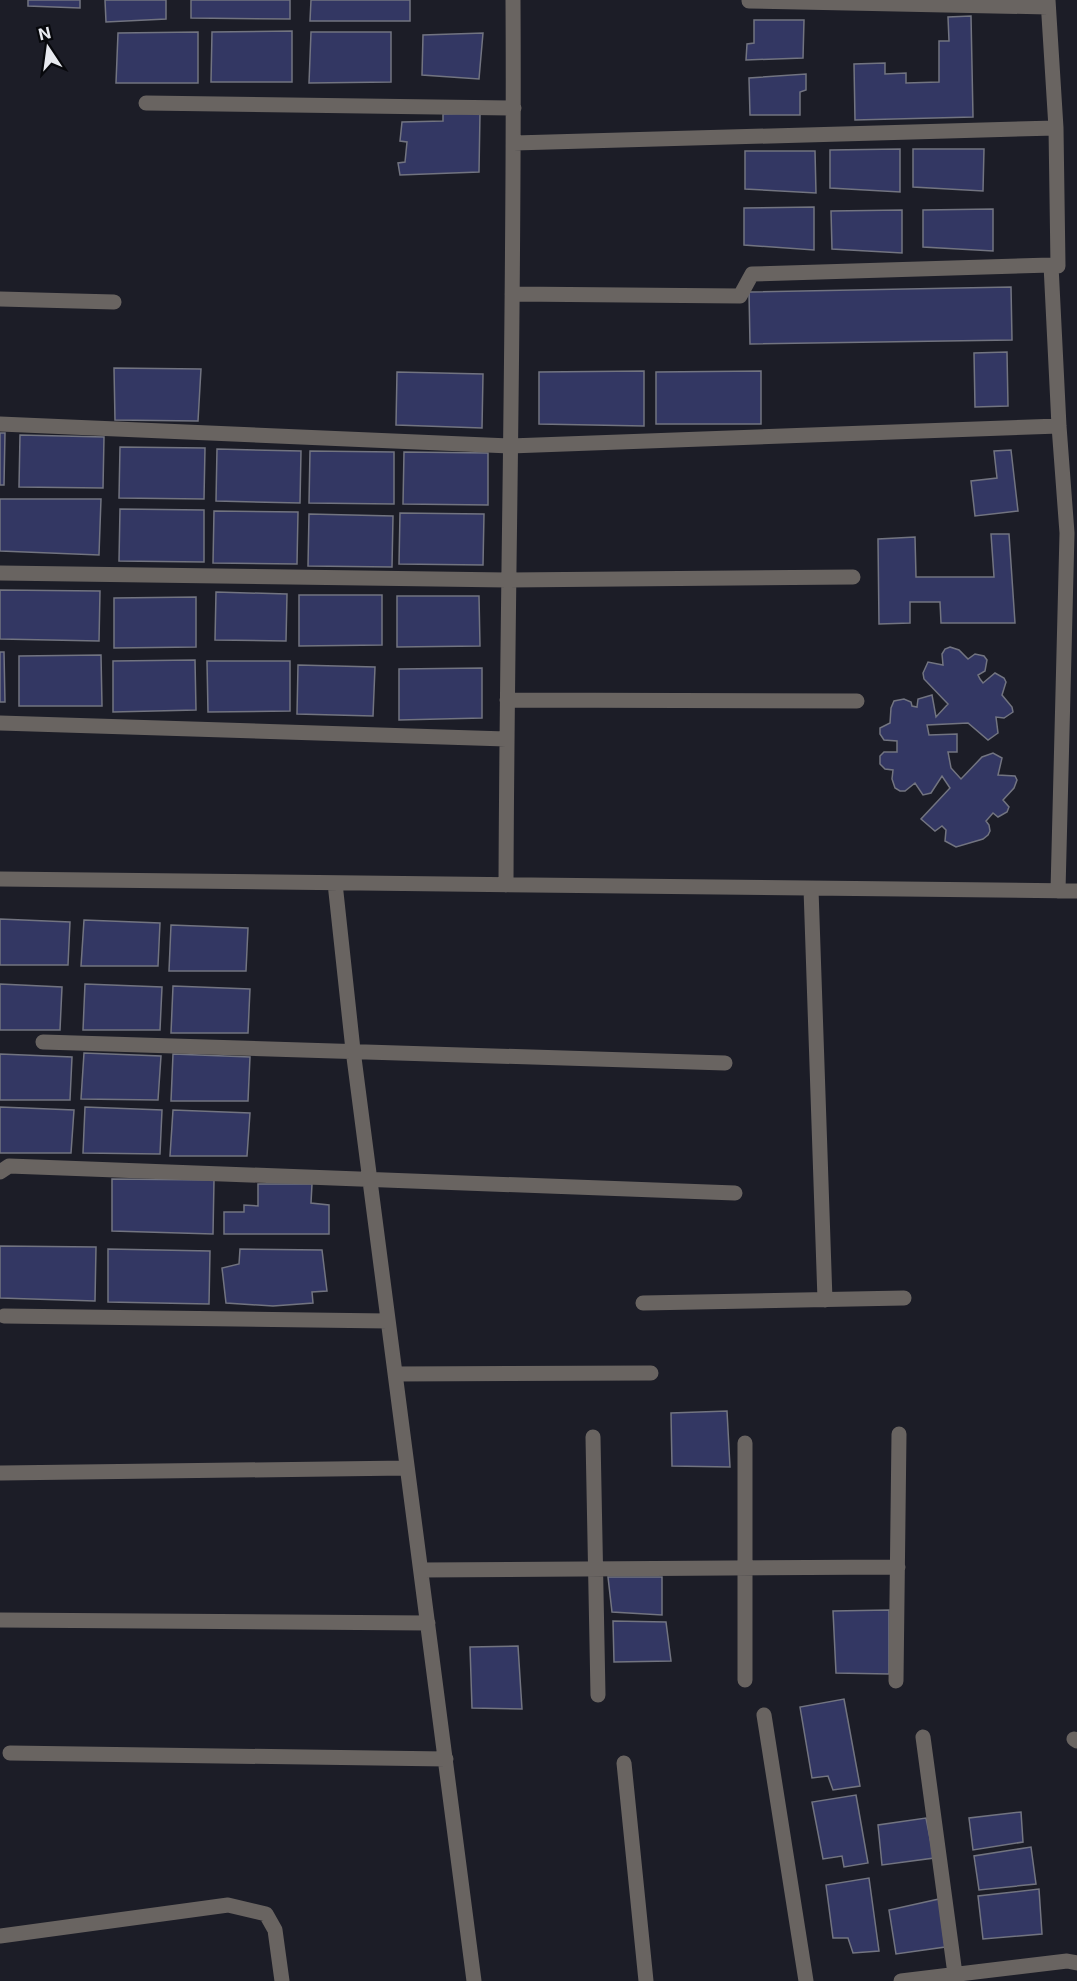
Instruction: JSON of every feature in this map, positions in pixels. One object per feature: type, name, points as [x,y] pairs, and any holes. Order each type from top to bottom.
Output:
[{"type":"street","points":[[506,885],[507,580],[514,143],[513,0]]},
{"type":"street","points":[[512,294],[740,296],[752,274],[1058,266],[1056,128],[1048,3],[749,1]]},
{"type":"street","points":[[146,103],[514,108]]},
{"type":"street","points":[[514,143],[1056,128]]},
{"type":"street","points":[[1051,265],[1059,426],[1072,532],[1058,891]]},
{"type":"street","points":[[0,299],[114,302]]},
{"type":"street","points":[[0,424],[510,446],[1059,426]]},
{"type":"street","points":[[0,573],[507,580],[853,577]]},
{"type":"street","points":[[507,700],[857,700]]},
{"type":"street","points":[[0,723],[506,738]]},
{"type":"street","points":[[0,879],[1077,891]]},
{"type":"street","points":[[335,883],[353,1050],[474,1981]]},
{"type":"street","points":[[811,889],[825,1300]]},
{"type":"street","points":[[43,1042],[725,1063]]},
{"type":"street","points":[[0,1172],[9,1166],[735,1193]]},
{"type":"street","points":[[643,1303],[904,1298]]},
{"type":"street","points":[[4,1316],[388,1321]]},
{"type":"street","points":[[395,1374],[651,1373]]},
{"type":"street","points":[[896,1681],[899,1434]]},
{"type":"street","points":[[593,1437],[598,1695]]},
{"type":"street","points":[[745,1443],[745,1680]]},
{"type":"street","points":[[1,1473],[407,1468]]},
{"type":"street","points":[[421,1570],[898,1567]]},
{"type":"street","points":[[0,1620],[428,1623]]},
{"type":"street","points":[[764,1715],[806,1981]]},
{"type":"street","points":[[923,1737],[955,1974]]},
{"type":"street","points":[[10,1754],[446,1759]]},
{"type":"street","points":[[624,1763],[646,1981]]},
{"type":"street","points":[[0,1936],[228,1905],[266,1914],[275,1930],[282,1981]]},
{"type":"street","points":[[901,1981],[1067,1961],[1077,1963]]},
{"type":"building","points":[[28,0],[80,0],[80,8],[28,6]]},
{"type":"building","points":[[105,0],[166,0],[166,19],[106,22]]},
{"type":"building","points":[[191,0],[290,0],[290,19],[191,18]]},
{"type":"building","points":[[311,0],[410,0],[410,21],[310,21]]},
{"type":"building","points":[[971,16],[973,117],[855,120],[854,64],[885,63],[885,74],[906,73],[906,83],[939,82],[939,41],[949,41],[948,17]]},
{"type":"building","points":[[754,20],[804,20],[803,58],[746,60],[747,44],[754,43]]},
{"type":"building","points":[[292,31],[292,82],[211,82],[212,32]]},
{"type":"building","points":[[198,32],[198,83],[116,83],[118,33]]},
{"type":"building","points":[[311,32],[391,32],[391,82],[309,83]]},
{"type":"building","points":[[483,33],[479,79],[422,75],[423,35]]},
{"type":"building","points":[[806,74],[806,90],[800,92],[800,115],[750,115],[749,78]]},
{"type":"building","points":[[480,113],[479,172],[400,175],[398,163],[405,162],[407,142],[400,141],[402,122],[443,121],[443,114]]},
{"type":"building","points":[[900,149],[900,192],[830,188],[830,150]]},
{"type":"building","points":[[913,149],[984,149],[983,191],[913,187]]},
{"type":"building","points":[[745,151],[815,151],[816,193],[745,189]]},
{"type":"building","points":[[814,207],[814,250],[744,245],[744,208]]},
{"type":"building","points":[[993,209],[993,251],[923,247],[923,210]]},
{"type":"building","points":[[902,210],[902,253],[832,249],[831,211]]},
{"type":"building","points":[[1011,287],[1012,340],[750,344],[749,292]]},
{"type":"building","points":[[1007,352],[1008,406],[975,407],[974,353]]},
{"type":"building","points":[[114,368],[201,369],[198,421],[115,420]]},
{"type":"building","points":[[644,371],[644,426],[539,424],[539,372]]},
{"type":"building","points":[[761,371],[761,424],[656,424],[656,372]]},
{"type":"building","points":[[397,372],[483,374],[482,428],[396,425]]},
{"type":"building","points":[[0,433],[5,433],[4,485],[0,485]]},
{"type":"building","points":[[20,435],[104,437],[103,488],[19,487]]},
{"type":"building","points":[[120,447],[205,448],[204,499],[119,498]]},
{"type":"building","points":[[217,449],[301,451],[300,503],[216,501]]},
{"type":"building","points":[[1011,450],[1018,511],[975,516],[971,481],[997,478],[994,451]]},
{"type":"building","points":[[310,451],[394,452],[394,504],[309,503]]},
{"type":"building","points":[[404,452],[488,453],[488,505],[403,504]]},
{"type":"building","points":[[0,499],[101,499],[99,555],[0,551]]},
{"type":"building","points":[[120,509],[204,510],[204,562],[119,561]]},
{"type":"building","points":[[214,511],[298,512],[297,564],[213,563]]},
{"type":"building","points":[[400,513],[484,514],[483,565],[399,564]]},
{"type":"building","points":[[309,514],[393,516],[392,567],[308,566]]},
{"type":"building","points":[[991,534],[1009,534],[1015,623],[941,623],[940,602],[910,602],[910,623],[879,624],[878,539],[915,537],[916,577],[994,577]]},
{"type":"building","points":[[0,590],[100,591],[99,641],[0,639]]},
{"type":"building","points":[[216,592],[287,594],[286,641],[215,640]]},
{"type":"building","points":[[299,595],[382,595],[382,645],[299,646]]},
{"type":"building","points":[[397,596],[479,596],[480,646],[397,647]]},
{"type":"building","points":[[196,597],[196,647],[114,648],[114,598]]},
{"type":"building","points":[[950,647],[959,650],[968,659],[975,654],[984,656],[987,660],[985,671],[978,675],[980,679],[983,683],[995,673],[1004,678],[1006,682],[1002,695],[1012,707],[1013,712],[1004,718],[996,717],[998,733],[988,740],[968,723],[927,725],[929,735],[957,734],[957,752],[948,752],[951,768],[961,779],[982,757],[993,753],[1002,758],[998,775],[1015,776],[1017,780],[1014,788],[1003,800],[1009,807],[1007,812],[998,817],[993,813],[986,821],[990,831],[988,835],[983,839],[956,847],[945,841],[946,830],[942,826],[935,831],[921,819],[950,788],[942,776],[931,793],[923,795],[915,783],[905,791],[900,791],[895,788],[892,779],[893,770],[885,769],[880,764],[880,756],[884,752],[897,752],[897,741],[884,740],[880,734],[880,728],[890,723],[894,701],[904,699],[917,707],[918,699],[932,695],[936,717],[948,704],[924,679],[923,673],[928,662],[943,665],[942,654]]},
{"type":"building","points":[[0,652],[4,652],[5,702],[0,702]]},
{"type":"building","points":[[101,655],[102,706],[19,706],[19,656]]},
{"type":"building","points":[[195,660],[196,710],[113,712],[113,661]]},
{"type":"building","points":[[207,661],[290,661],[290,711],[208,712]]},
{"type":"building","points":[[298,665],[375,667],[373,716],[297,714]]},
{"type":"building","points":[[482,668],[482,718],[399,720],[399,669]]},
{"type":"building","points":[[0,919],[70,922],[68,965],[0,965]]},
{"type":"building","points":[[84,920],[160,923],[158,966],[81,966]]},
{"type":"building","points":[[171,925],[248,928],[246,971],[169,971]]},
{"type":"building","points":[[0,984],[62,987],[60,1030],[0,1030]]},
{"type":"building","points":[[85,984],[162,987],[160,1030],[83,1030]]},
{"type":"building","points":[[173,986],[250,989],[248,1033],[171,1033]]},
{"type":"building","points":[[84,1053],[161,1056],[158,1100],[81,1099]]},
{"type":"building","points":[[0,1054],[72,1057],[70,1100],[0,1100]]},
{"type":"building","points":[[173,1054],[250,1057],[248,1101],[171,1101]]},
{"type":"building","points":[[0,1107],[74,1110],[71,1153],[0,1153]]},
{"type":"building","points":[[85,1107],[162,1110],[160,1154],[83,1153]]},
{"type":"building","points":[[173,1110],[250,1113],[247,1156],[170,1156]]},
{"type":"building","points":[[112,1179],[214,1180],[213,1234],[112,1231]]},
{"type":"building","points":[[258,1184],[312,1184],[311,1203],[329,1205],[329,1234],[224,1234],[224,1212],[244,1212],[244,1205],[258,1206]]},
{"type":"building","points":[[0,1246],[96,1247],[95,1301],[0,1298]]},
{"type":"building","points":[[108,1249],[210,1251],[209,1304],[108,1302]]},
{"type":"building","points":[[240,1249],[322,1250],[327,1291],[312,1292],[313,1303],[273,1306],[226,1303],[222,1268],[239,1264]]},
{"type":"building","points":[[727,1411],[730,1467],[672,1466],[671,1413]]},
{"type":"building","points":[[608,1577],[662,1577],[662,1615],[612,1612]]},
{"type":"building","points":[[889,1610],[889,1674],[836,1673],[833,1611]]},
{"type":"building","points":[[613,1621],[666,1622],[671,1661],[614,1662]]},
{"type":"building","points":[[518,1646],[522,1709],[472,1708],[470,1647]]},
{"type":"building","points":[[844,1699],[860,1786],[833,1790],[828,1776],[812,1778],[800,1707]]},
{"type":"building","points":[[856,1795],[868,1863],[844,1867],[842,1856],[823,1859],[812,1802]]},
{"type":"building","points":[[1021,1812],[1023,1842],[973,1850],[969,1818]]},
{"type":"building","points":[[926,1818],[934,1858],[882,1865],[878,1825]]},
{"type":"building","points":[[1031,1847],[1036,1884],[979,1890],[974,1856]]},
{"type":"building","points":[[869,1878],[879,1951],[853,1953],[848,1938],[833,1938],[826,1885]]},
{"type":"building","points":[[1039,1889],[1042,1934],[983,1939],[978,1896]]},
{"type":"building","points":[[939,1899],[945,1947],[896,1954],[889,1910]]}]
